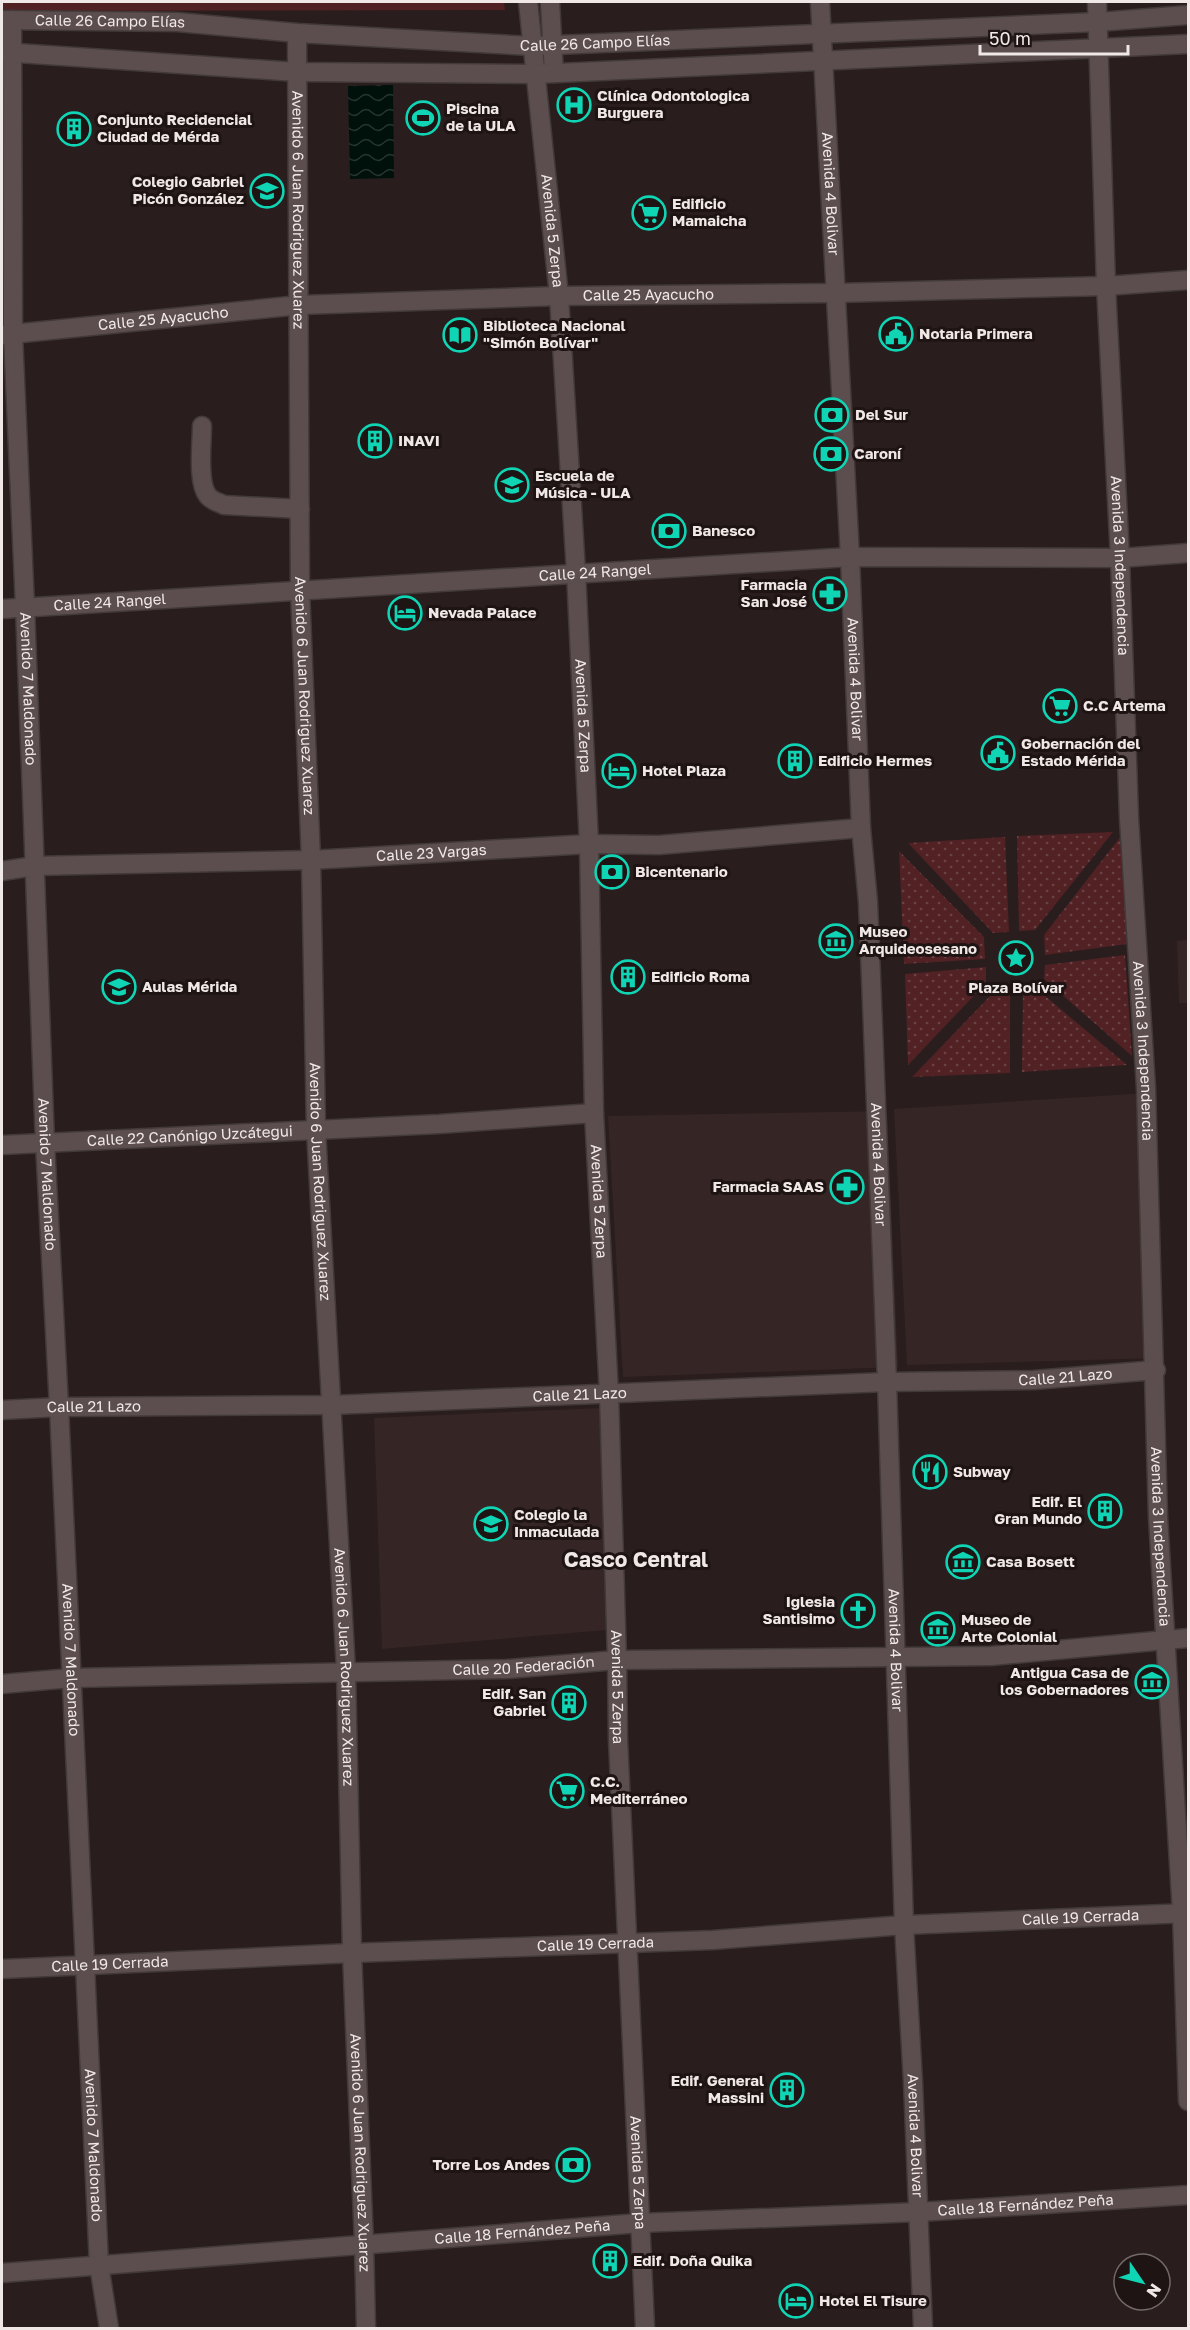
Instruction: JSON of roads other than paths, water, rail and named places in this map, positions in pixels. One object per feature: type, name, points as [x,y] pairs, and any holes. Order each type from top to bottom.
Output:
[{"type":"street","name":"Avenida 5 Zerpa","points":[[528,2],[559,296],[590,844],[594,1113],[609,1394],[618,1660],[618,1739],[645,2328]]},
{"type":"street","points":[[550,2],[554,73]]},
{"type":"street","name":"Avenida 4 Bolivar","points":[[820,2],[837,293],[861,828],[868,902],[887,1382],[904,1925],[923,2328]]},
{"type":"street","name":"Avenida 3 Independencia","points":[[1097,2],[1106,286],[1120,558],[1129,818],[1146,1089],[1156,1370],[1158,1517],[1185,1913],[1188,2101]]},
{"type":"street","name":"Calle 26 Campo Elías","points":[[7,20],[177,22],[297,33],[532,46],[1098,22],[1188,15]]},
{"type":"street","name":"Avenido 7 Maldonado","points":[[7,20],[7,335],[25,607],[45,1143],[99,2265],[109,2328]]},
{"type":"street","name":"Avenido 6 Juan Rodriguez Xuarez","points":[[297,33],[300,590],[311,860],[316,1130],[346,1671],[352,1953],[366,2328]]},
{"type":"street","name":"Calle 26 Campo Elías","points":[[6,52],[297,72],[536,74],[1188,44]]},
{"type":"street","name":"Calle 25 Ayacucho","points":[[7,335],[300,305],[559,296],[837,293],[1106,286],[1188,280]]},
{"type":"street","points":[[202,426],[202,484],[207,495],[224,504],[300,509]]},
{"type":"street","name":"Calle 24 Rangel","points":[[2,609],[850,556],[1120,558],[1188,553]]},
{"type":"street","name":"Calle 23 Vargas","points":[[2,871],[35,866],[311,860],[590,844],[659,845],[861,828]]},
{"type":"street","name":"Calle 22 Canónigo Uzcátegui","points":[[2,1146],[594,1113]]},
{"type":"street","name":"Calle 21 Lazo","points":[[2,1410],[59,1407],[332,1405],[887,1382],[1034,1380],[1156,1370]]},
{"type":"street","name":"Calle 20 Federación","points":[[2,1684],[71,1678],[507,1669],[618,1660],[991,1656],[1188,1638]]},
{"type":"street","name":"Calle 19 Cerrada","points":[[2,1969],[713,1940],[904,1925],[1185,1913]]},
{"type":"street","name":"Calle 18 Fernández Peña","points":[[2,2273],[640,2223],[919,2212],[1188,2195]]},
{"type":"water","points":[[393,85],[394,178],[350,179],[348,86]]},
{"type":"place","name":"Clínica Odontologica Burguera","points":[[574,105]]},
{"type":"place","name":"Piscina de la ULA","points":[[423,118]]},
{"type":"place","name":"Conjunto Recidencial Ciudad de Mérda","points":[[74,129]]},
{"type":"place","name":"Colegio Gabriel Picón González","points":[[267,191]]},
{"type":"place","name":"Edificio Mamaicha","points":[[649,213]]},
{"type":"place","name":"Notaria Primera","points":[[896,334]]},
{"type":"place","name":"Biblioteca Nacional \"Simón Bolívar\"","points":[[460,335]]},
{"type":"place","name":"Del Sur","points":[[832,415]]},
{"type":"place","name":"INAVI","points":[[375,441]]},
{"type":"place","name":"Caroní","points":[[831,454]]},
{"type":"place","name":"Escuela de Música - ULA","points":[[512,485]]},
{"type":"place","name":"Banesco","points":[[669,531]]},
{"type":"place","name":"Farmacia San José","points":[[830,594]]},
{"type":"place","name":"Nevada Palace","points":[[405,613]]},
{"type":"place","name":"C.C Artema","points":[[1060,706]]},
{"type":"place","name":"Gobernación del Estado Mérida","points":[[998,753]]},
{"type":"place","name":"Edificio Hermes","points":[[795,761]]},
{"type":"place","name":"Hotel Plaza","points":[[619,771]]},
{"type":"place","name":"Bicentenario","points":[[612,872]]},
{"type":"place","name":"Museo Arquideosesano","points":[[836,941]]},
{"type":"place","name":"Plaza Bolívar","points":[[1016,958]]},
{"type":"place","name":"Edificio Roma","points":[[628,977]]},
{"type":"place","name":"Aulas Mérida","points":[[119,987]]},
{"type":"place","name":"Farmacia SAAS","points":[[847,1187]]},
{"type":"place","name":"Subway","points":[[930,1472]]},
{"type":"place","name":"Edif. El Gran Mundo","points":[[1105,1511]]},
{"type":"place","name":"Colegio la Inmaculada","points":[[491,1524]]},
{"type":"place","name":"Casa Bosett","points":[[963,1562]]},
{"type":"place","name":"Iglesia Santisimo","points":[[858,1611]]},
{"type":"place","name":"Museo de Arte Colonial","points":[[938,1629]]},
{"type":"place","name":"Antigua Casa de los Gobernadores","points":[[1152,1682]]},
{"type":"place","name":"Edif. San Gabriel","points":[[569,1703]]},
{"type":"place","name":"C.C. Mediterráneo","points":[[567,1791]]},
{"type":"place","name":"Edif. General Massini","points":[[787,2090]]},
{"type":"place","name":"Torre Los Andes","points":[[573,2165]]},
{"type":"place","name":"Edif. Doña Quika","points":[[610,2261]]},
{"type":"place","name":"Hotel El Tisure","points":[[796,2301]]},
{"type":"district","name":"Casco Central","points":[[636,1560]]}]
